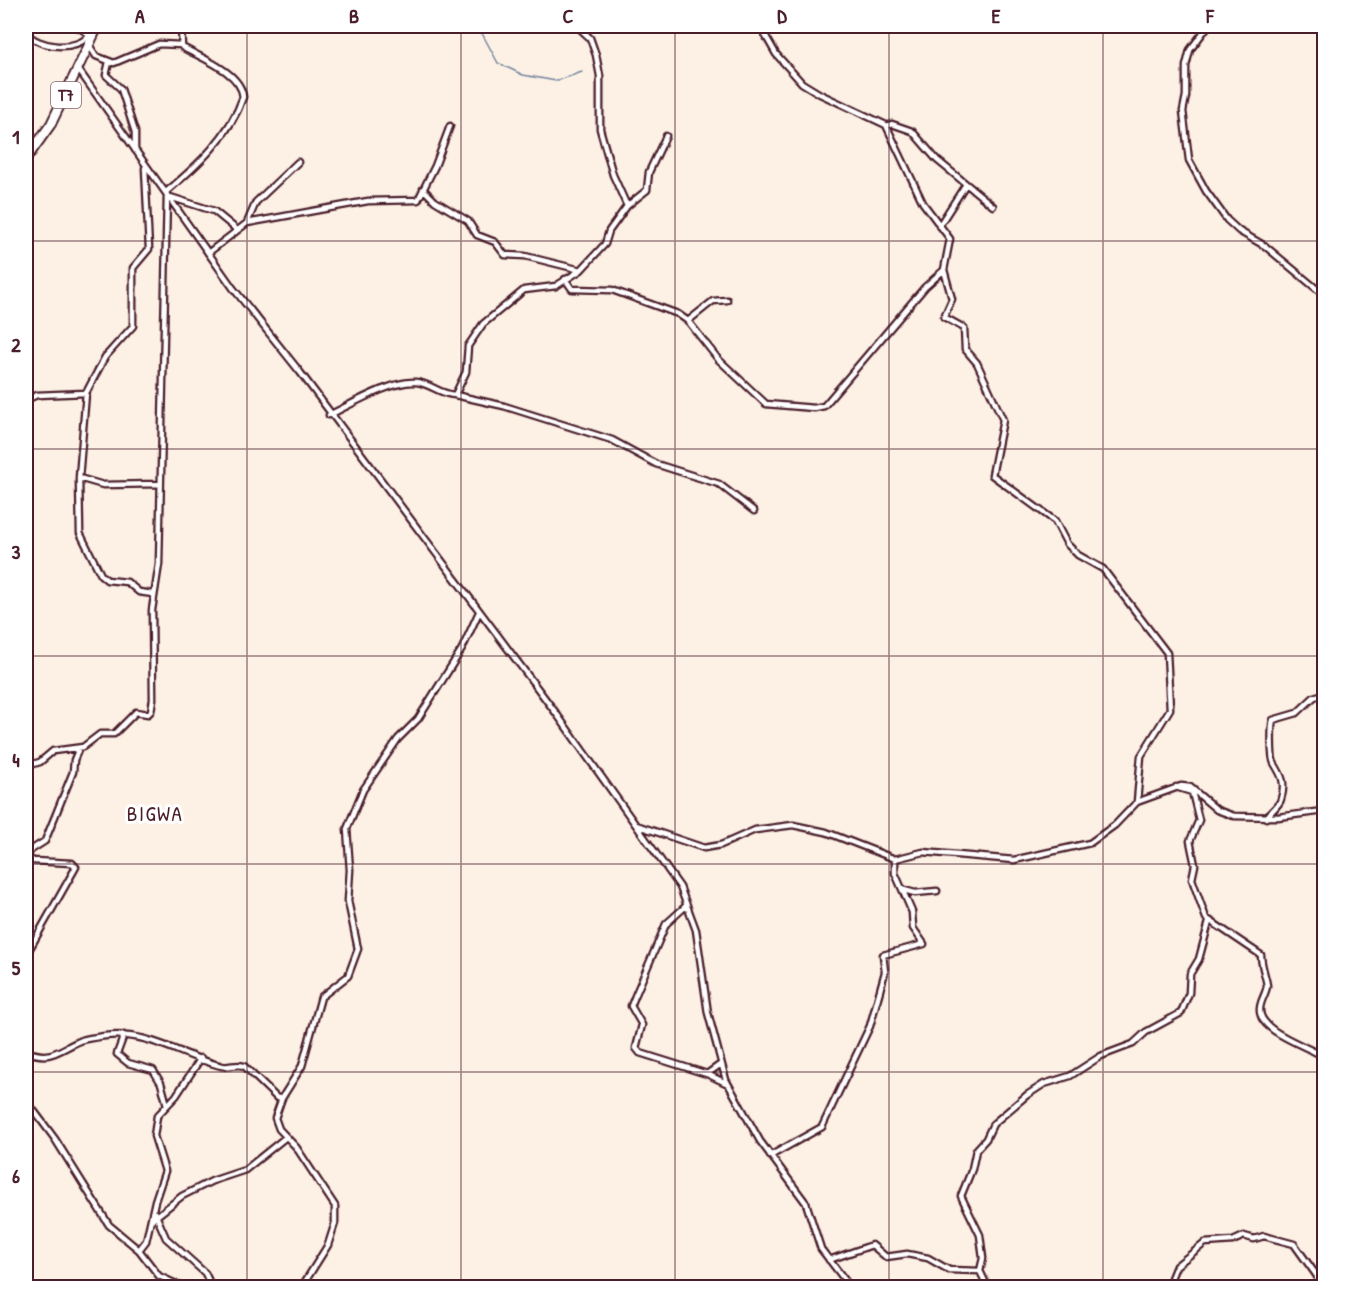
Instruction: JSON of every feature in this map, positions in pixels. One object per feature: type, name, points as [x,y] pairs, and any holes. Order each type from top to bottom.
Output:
[{"type":"highway","name":"T7","points":[[26,159],[51,124],[89,45],[91,36],[98,26]]},
{"type":"street","points":[[26,32],[32,38],[58,48],[83,41],[91,36],[76,26]]},
{"type":"street","points":[[181,26],[182,45]]},
{"type":"street","points":[[577,26],[590,38],[596,55],[600,76],[600,129],[613,175],[627,206]]},
{"type":"street","points":[[760,26],[776,54],[802,83],[887,126],[921,200],[951,242],[944,270],[952,295],[944,317],[964,328],[964,349],[977,363],[1003,420],[992,475],[1055,521],[1067,544],[1077,555],[1103,569],[1167,653],[1170,709],[1141,756],[1137,802]]},
{"type":"street","points":[[1208,26],[1190,50],[1186,66],[1186,96],[1183,111],[1189,160],[1206,191],[1227,220],[1239,231],[1266,246],[1324,295]]},
{"type":"street","points":[[26,766],[40,762],[52,751],[86,746],[96,736],[115,733],[136,712],[148,714],[151,711],[153,594],[159,564],[159,484],[168,195],[231,125],[243,97],[238,82],[182,45],[163,43],[121,62],[109,62],[96,56],[89,45]]},
{"type":"street","points":[[109,62],[106,75],[121,89],[135,132],[135,150]]},
{"type":"street","points":[[78,69],[208,253],[479,612],[680,887],[696,930],[705,995],[728,1084],[770,1156],[795,1184],[806,1203],[821,1249],[851,1287]]},
{"type":"street","points":[[887,126],[892,124],[912,131],[937,160],[993,206]]},
{"type":"street","points":[[208,253],[248,223],[368,201],[415,201],[435,166],[450,126]]},
{"type":"street","points":[[455,395],[466,372],[468,346],[483,324],[524,290],[546,289],[580,270],[605,244],[611,228],[627,206],[647,190],[649,172],[666,136]]},
{"type":"street","points":[[248,223],[256,202],[298,162]]},
{"type":"street","points":[[145,165],[149,249],[133,268],[133,326],[105,357],[86,393],[79,478],[80,533],[101,575],[107,580],[127,582],[139,592],[153,594]]},
{"type":"street","points":[[939,226],[966,184]]},
{"type":"street","points":[[423,189],[435,201],[468,222],[477,235],[495,242],[505,255],[525,256],[580,270]]},
{"type":"street","points":[[168,195],[214,211],[236,230]]},
{"type":"street","points":[[565,279],[572,289],[612,290],[667,309],[688,321],[711,350],[764,403],[820,408],[831,399],[925,287],[944,270]]},
{"type":"street","points":[[688,321],[713,301],[727,300]]},
{"type":"street","points":[[329,414],[355,400],[405,383],[421,383],[442,393],[504,406],[612,440],[656,464],[719,484],[754,511]]},
{"type":"street","points":[[26,400],[37,395],[86,393]]},
{"type":"street","points":[[79,478],[103,485],[159,484]]},
{"type":"street","points":[[301,1287],[328,1245],[335,1211],[324,1189],[275,1118],[282,1098],[296,1080],[304,1060],[321,997],[348,976],[358,949],[348,894],[350,870],[347,829],[352,813],[372,776],[398,739],[418,719],[456,659],[479,612]]},
{"type":"street","points":[[1266,818],[1281,800],[1283,783],[1283,776],[1272,759],[1271,728],[1274,720],[1297,713],[1314,697],[1324,694]]},
{"type":"street","points":[[29,950],[75,872],[76,865],[72,863],[40,862],[28,860],[27,856],[31,850],[45,842],[73,772],[74,760],[79,748]]},
{"type":"street","points":[[1176,787],[1194,794],[1199,820],[1190,841],[1195,865],[1192,879],[1209,922],[1261,955],[1262,972],[1267,984],[1260,1008],[1263,1021],[1281,1036],[1324,1057]]},
{"type":"street","points":[[635,824],[704,848],[721,845],[755,830],[794,825],[826,832],[895,859],[922,852],[1014,860],[1071,849],[1098,838],[1137,802],[1176,787],[1190,788],[1208,804],[1228,814],[1266,818],[1324,811]]},
{"type":"street","points":[[770,1156],[822,1127],[870,1026],[885,972],[883,955],[924,944],[913,926],[913,914],[904,890],[896,877],[895,859]]},
{"type":"street","points":[[904,890],[915,893],[937,891]]},
{"type":"street","points":[[687,904],[666,924],[631,1006],[642,1024],[636,1048],[640,1053],[707,1074],[728,1084]]},
{"type":"street","points":[[988,1287],[980,1271],[983,1258],[981,1235],[961,1196],[973,1168],[976,1150],[986,1139],[993,1124],[1033,1090],[1050,1081],[1070,1076],[1101,1056],[1133,1044],[1146,1032],[1181,1013],[1189,993],[1190,974],[1199,959],[1209,922]]},
{"type":"street","points":[[26,1052],[42,1057],[57,1053],[83,1040],[124,1035],[164,1044],[222,1066],[238,1064],[247,1067],[277,1098],[282,1098]]},
{"type":"street","points":[[124,1035],[117,1054],[133,1065],[153,1070],[161,1083],[167,1105]]},
{"type":"street","points":[[139,1250],[144,1245],[165,1171],[154,1136],[159,1111],[167,1105],[201,1058]]},
{"type":"street","points":[[707,1074],[721,1064]]},
{"type":"street","points":[[26,1100],[55,1139],[104,1218],[120,1236],[139,1250],[159,1276],[185,1287]]},
{"type":"street","points":[[151,1221],[171,1202],[187,1193],[212,1181],[245,1170],[286,1137]]},
{"type":"street","points":[[154,1209],[166,1238],[205,1273],[212,1287]]},
{"type":"street","points":[[1167,1287],[1176,1266],[1204,1243],[1233,1241],[1244,1236],[1254,1239],[1264,1236],[1294,1244],[1317,1276],[1317,1287]]},
{"type":"street","points":[[829,1260],[872,1245],[886,1257],[907,1254],[928,1258],[954,1271],[980,1271]]},
{"type":"waterway","points":[[478,26],[498,63],[523,75],[556,81],[582,72]]},
{"type":"district","name":"BIGWA","points":[[155,814]]}]
